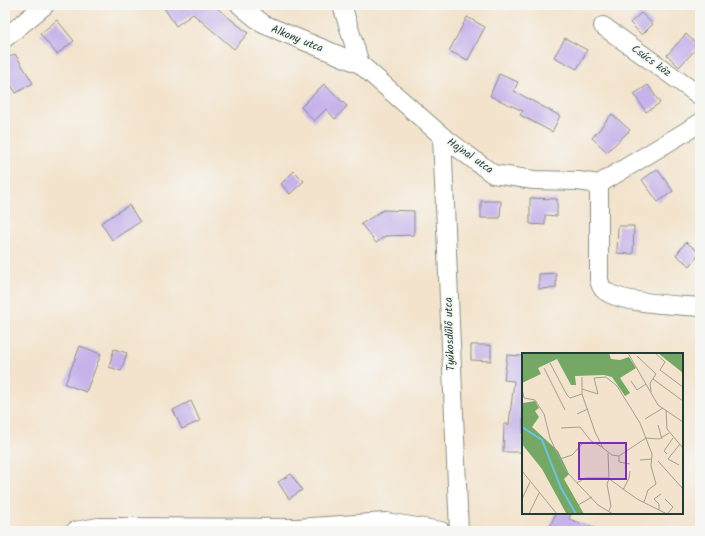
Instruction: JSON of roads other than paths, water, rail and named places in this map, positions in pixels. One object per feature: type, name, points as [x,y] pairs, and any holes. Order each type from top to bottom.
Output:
[{"type":"street","points":[[5,38],[45,5]]},
{"type":"street","name":"Alkony utca","points":[[240,5],[263,24],[360,64]]},
{"type":"street","points":[[342,5],[360,64]]},
{"type":"street","name":"Csúcs köz","points":[[603,26],[700,96]]},
{"type":"street","name":"Hajnal utca","points":[[360,64],[442,136],[493,174],[534,180],[578,181],[599,184]]},
{"type":"street","points":[[700,123],[599,184],[599,280],[602,288],[609,293],[629,300],[700,307]]},
{"type":"street","name":"Tyúkosdűlő utca","points":[[442,136],[459,531]]},
{"type":"street","points":[[75,531],[100,527],[297,528],[386,522],[441,531]]}]
